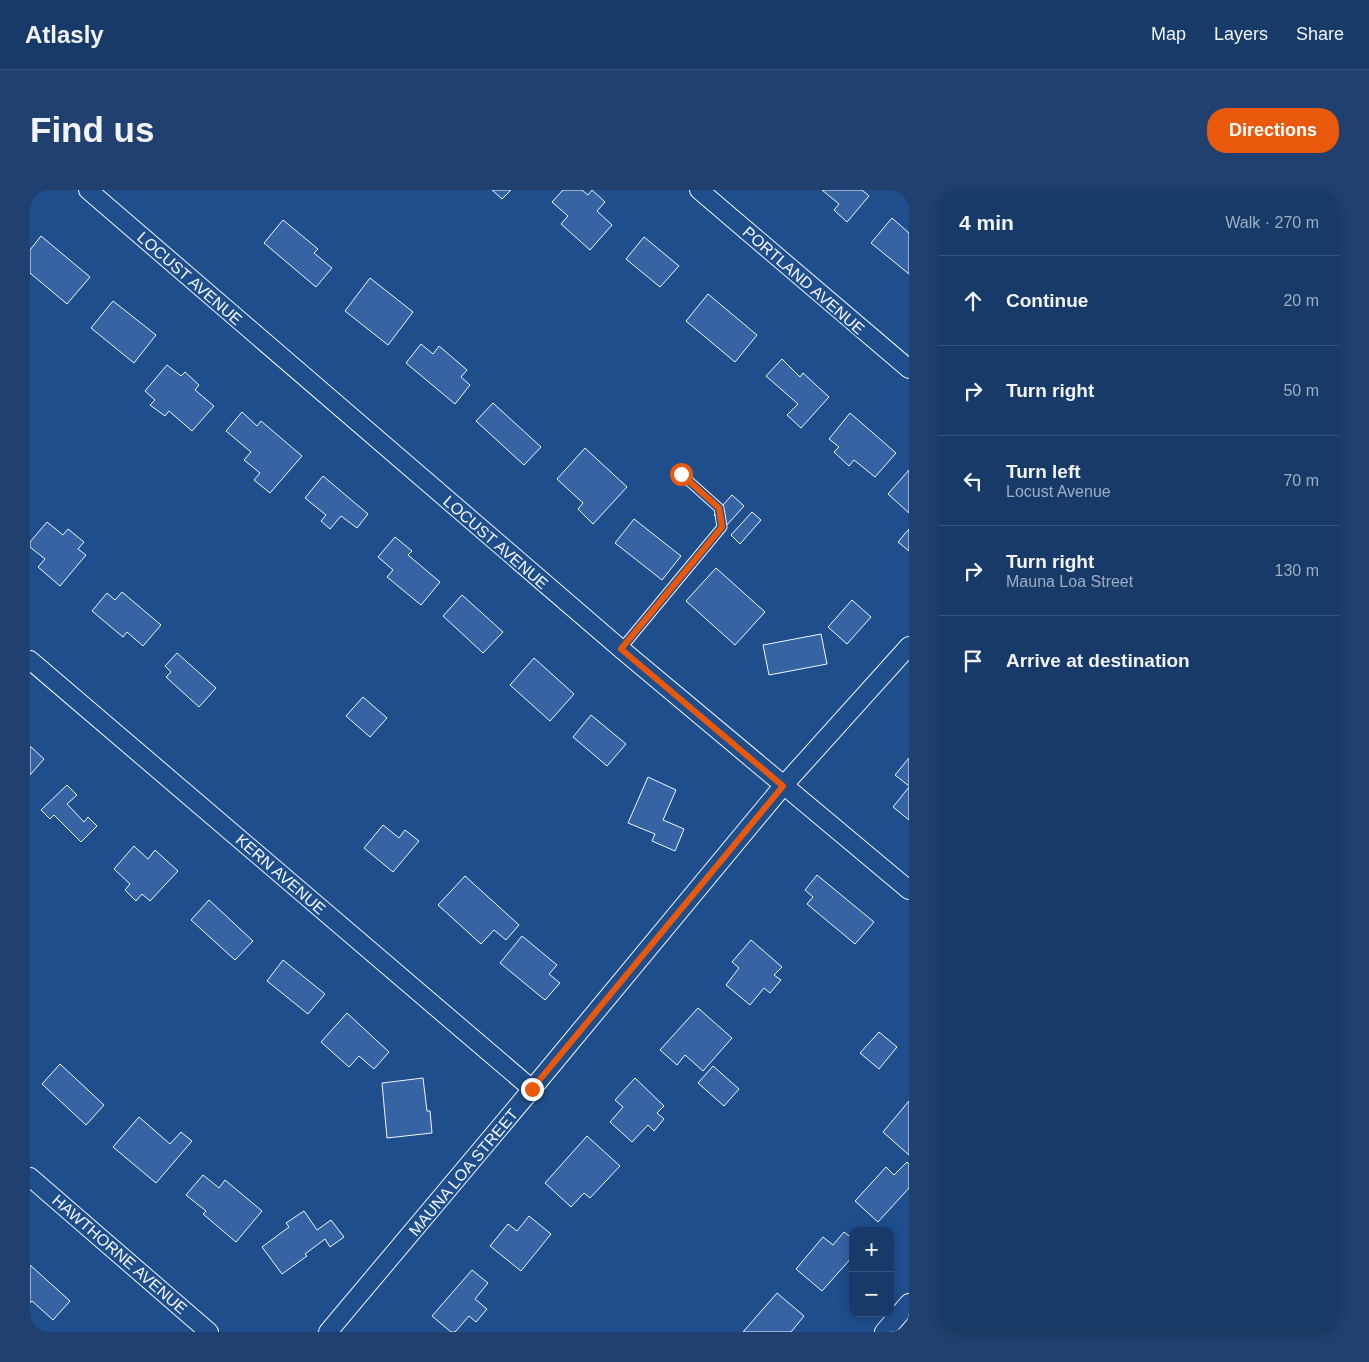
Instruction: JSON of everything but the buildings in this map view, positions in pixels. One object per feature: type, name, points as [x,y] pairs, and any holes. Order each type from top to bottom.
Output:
[{"type":"street","name":"LOCUST AVENUE","points":[[88,190],[621,649],[909,890]]},
{"type":"street","name":"PORTLAND AVENUE","points":[[699,190],[909,369]]},
{"type":"street","name":"MAUNA LOA STREET","points":[[328,1332],[783,786],[909,646]]},
{"type":"street","name":"KERN AVENUE","points":[[30,660],[532,1089]]},
{"type":"street","name":"HAWTHORNE AVENUE","points":[[30,1177],[209,1332]]},
{"type":"street","points":[[884,1332],[909,1303]]},
{"type":"lane","points":[[621,649],[722,527],[719,508],[681,474]]},
{"type":"route","points":[[532,1089],[783,786],[621,649],[722,527],[719,508],[681,474]]}]
